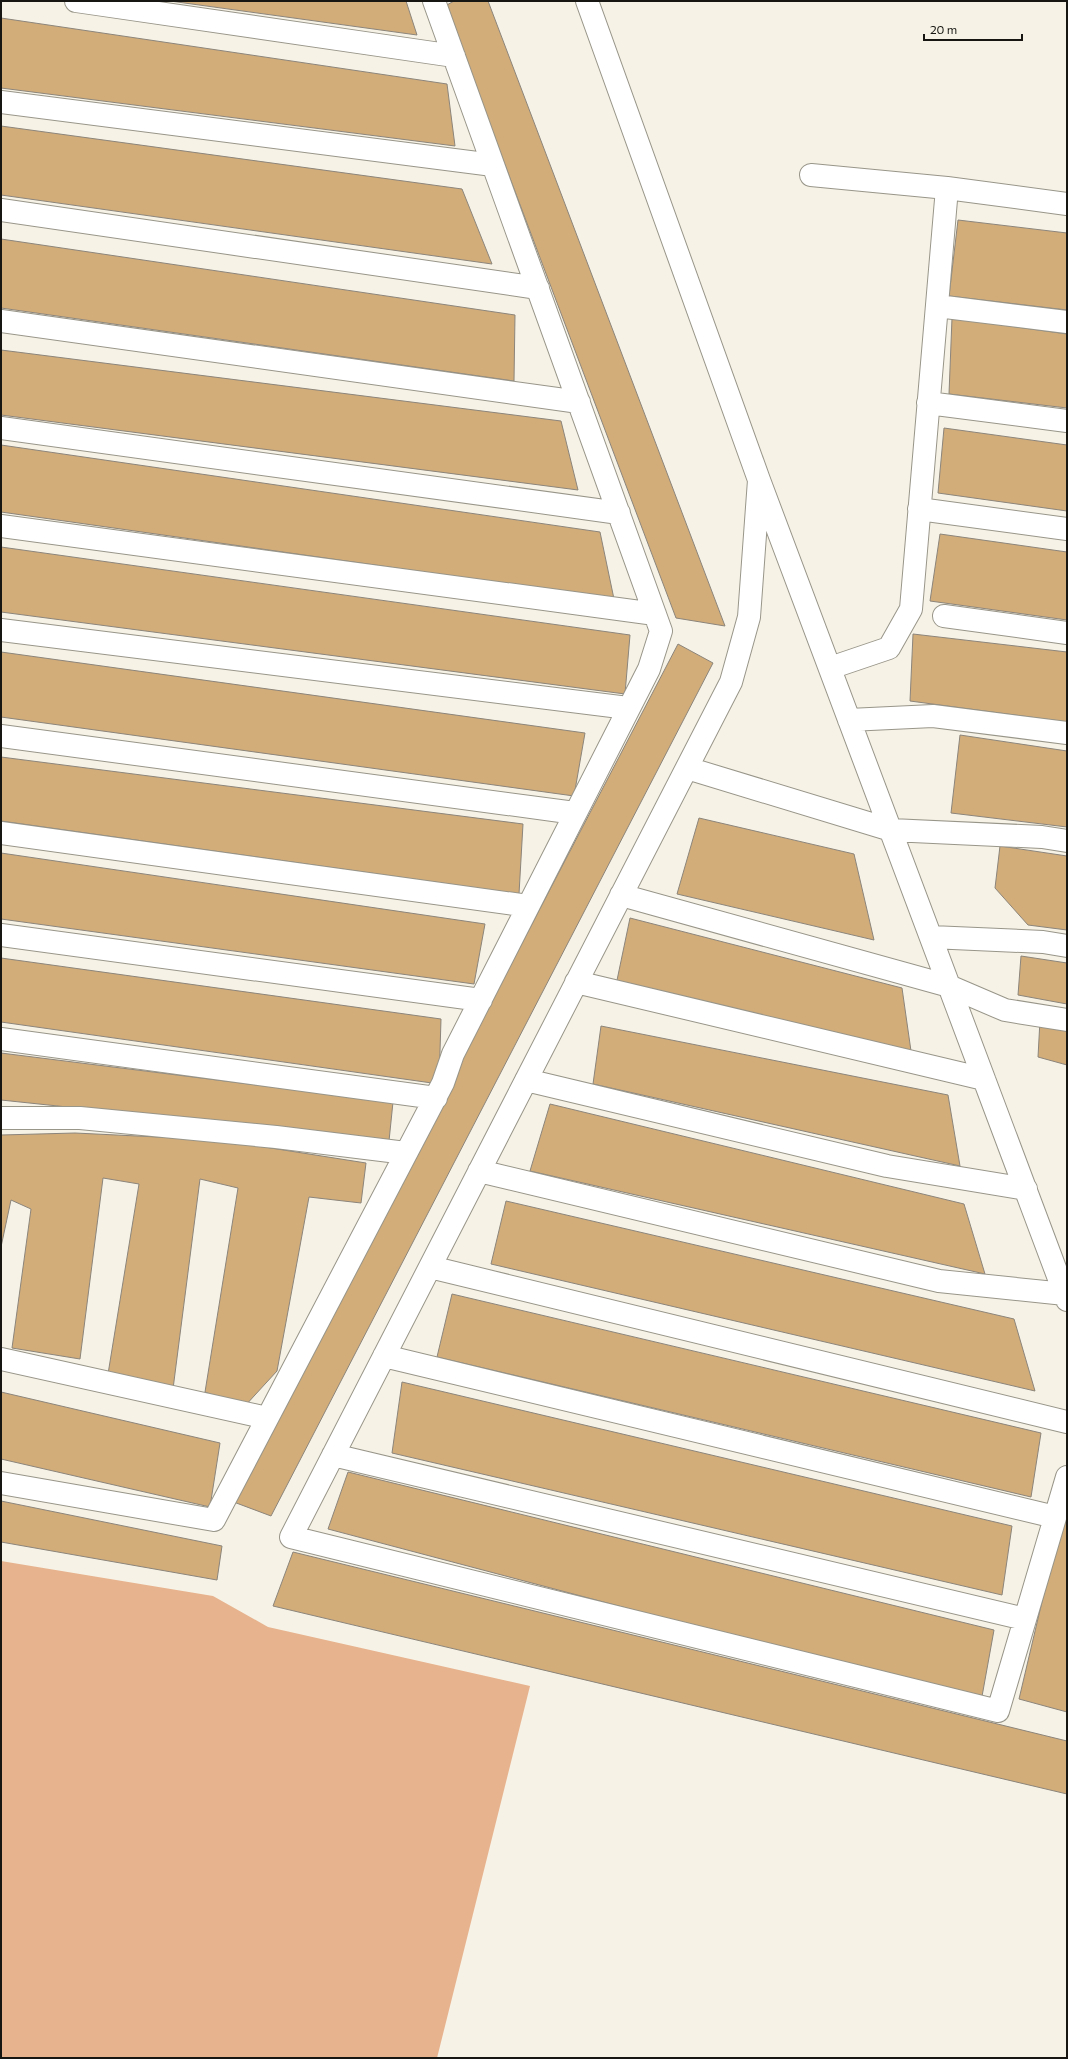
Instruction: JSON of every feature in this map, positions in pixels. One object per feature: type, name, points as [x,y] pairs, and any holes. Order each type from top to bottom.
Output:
[{"type":"street","points":[[76,1],[454,56]]},
{"type":"street","points":[[1,1484],[214,1520],[436,1098],[453,1054],[649,669],[661,631],[434,1]]},
{"type":"street","points":[[479,1171],[939,1281],[1066,1297],[759,480],[587,1]]},
{"type":"street","points":[[1,102],[493,165]]},
{"type":"street","points":[[811,175],[947,188],[1067,204]]},
{"type":"street","points":[[830,668],[889,648],[911,609],[947,188]]},
{"type":"street","points":[[1,210],[538,288]]},
{"type":"street","points":[[936,306],[1067,322]]},
{"type":"street","points":[[1,322],[579,402]]},
{"type":"street","points":[[928,403],[1067,421]]},
{"type":"street","points":[[1,428],[619,513]]},
{"type":"street","points":[[759,480],[749,617],[731,682],[291,1537],[998,1711],[1067,1477]]},
{"type":"street","points":[[919,509],[1067,529]]},
{"type":"street","points":[[1,526],[655,614]]},
{"type":"street","points":[[944,616],[1067,633]]},
{"type":"street","points":[[1,630],[628,708]]},
{"type":"street","points":[[849,720],[933,716],[1067,734]]},
{"type":"street","points":[[1,736],[575,813]]},
{"type":"street","points":[[687,768],[891,830],[1042,837],[1067,841]]},
{"type":"street","points":[[1,833],[528,906]]},
{"type":"street","points":[[621,895],[949,986],[1005,1010],[1067,1020]]},
{"type":"street","points":[[1,935],[481,1000]]},
{"type":"street","points":[[931,937],[1043,942],[1067,946]]},
{"type":"street","points":[[576,982],[984,1079]]},
{"type":"street","points":[[1,1039],[436,1098]]},
{"type":"street","points":[[526,1080],[887,1166],[1026,1189]]},
{"type":"street","points":[[1,1118],[80,1118],[276,1137],[406,1153]]},
{"type":"street","points":[[430,1267],[1067,1422]]},
{"type":"street","points":[[384,1356],[1055,1517]]},
{"type":"street","points":[[1,1359],[267,1418]]},
{"type":"street","points":[[333,1455],[1026,1619]]},
{"type":"shaded area","points":[[1,1561],[213,1596],[268,1627],[530,1686],[437,2058],[1,2058]]},
{"type":"building","points":[[170,1],[406,1],[417,35]]},
{"type":"building","points":[[454,1],[488,1],[725,626],[676,618],[445,6]]},
{"type":"building","points":[[1,18],[447,84],[455,146],[1,88]]},
{"type":"building","points":[[1,126],[462,189],[492,264],[1,195]]},
{"type":"building","points":[[958,220],[1067,233],[1067,310],[949,296]]},
{"type":"building","points":[[1,239],[515,315],[514,381],[1,308]]},
{"type":"building","points":[[952,318],[1067,334],[1067,408],[949,394]]},
{"type":"building","points":[[1,350],[561,421],[578,490],[1,415]]},
{"type":"building","points":[[944,428],[1067,445],[1067,511],[938,493]]},
{"type":"building","points":[[1,445],[600,532],[614,599],[1,512]]},
{"type":"building","points":[[940,534],[1067,552],[1067,620],[930,601]]},
{"type":"building","points":[[1,547],[630,635],[625,694],[1,612]]},
{"type":"building","points":[[913,634],[1067,652],[1067,722],[910,701]]},
{"type":"building","points":[[678,644],[713,663],[271,1516],[231,1501]]},
{"type":"building","points":[[1,652],[585,733],[574,796],[1,717]]},
{"type":"building","points":[[960,735],[1067,751],[1067,827],[951,813]]},
{"type":"building","points":[[1,757],[523,824],[519,894],[1,821]]},
{"type":"building","points":[[699,818],[854,854],[874,940],[677,894]]},
{"type":"building","points":[[1000,846],[1067,856],[1067,930],[1028,925],[995,888]]},
{"type":"building","points":[[1,853],[485,924],[474,984],[1,919]]},
{"type":"building","points":[[630,918],[902,988],[911,1051],[616,985]]},
{"type":"building","points":[[1021,956],[1067,963],[1067,1004],[1018,995]]},
{"type":"building","points":[[1,958],[441,1019],[439,1084],[1,1022]]},
{"type":"building","points":[[1040,1020],[1067,1025],[1067,1065],[1038,1057]]},
{"type":"building","points":[[601,1026],[948,1095],[960,1166],[593,1084]]},
{"type":"building","points":[[1,1053],[393,1102],[389,1141],[1,1100]]},
{"type":"building","points":[[550,1104],[964,1204],[985,1274],[530,1171]]},
{"type":"building","points":[[75,1133],[220,1140],[366,1163],[361,1203],[309,1197],[277,1371],[244,1407],[205,1392],[238,1188],[200,1179],[173,1389],[108,1374],[139,1184],[103,1178],[80,1359],[12,1348],[31,1209],[11,1200],[1,1247],[1,1135]]},
{"type":"building","points":[[506,1201],[1014,1319],[1035,1391],[491,1264]]},
{"type":"building","points":[[452,1294],[1041,1433],[1031,1497],[437,1357]]},
{"type":"building","points":[[402,1382],[1012,1526],[1002,1595],[392,1453]]},
{"type":"building","points":[[1,1392],[220,1443],[210,1507],[1,1459]]},
{"type":"building","points":[[348,1472],[994,1630],[981,1702],[328,1529]]},
{"type":"building","points":[[1067,1500],[1067,1712],[1019,1699]]},
{"type":"building","points":[[1,1501],[222,1546],[217,1580],[1,1542]]},
{"type":"building","points":[[293,1552],[1067,1741],[1067,1794],[273,1606]]}]
